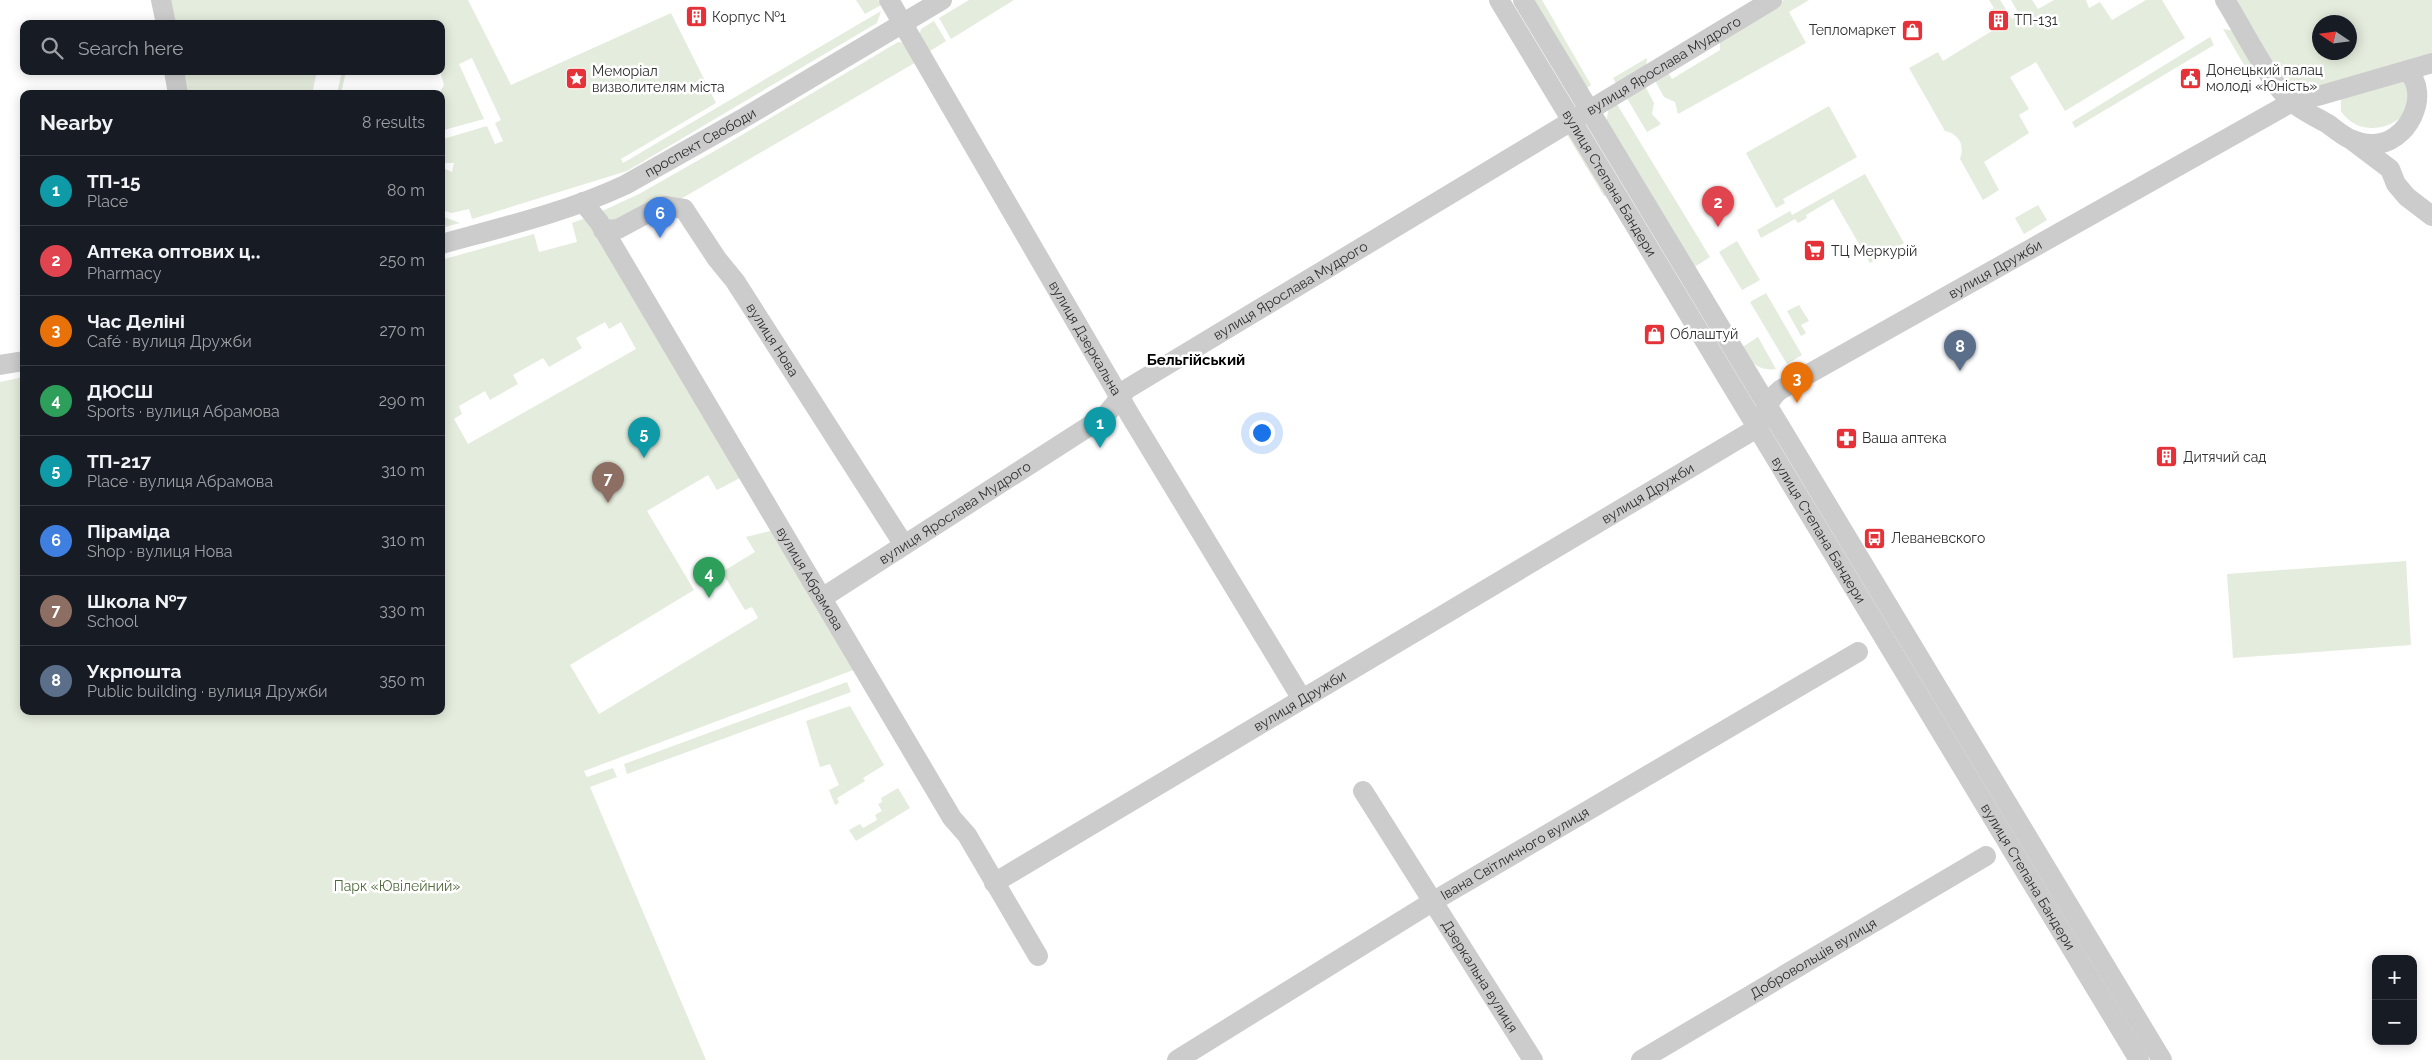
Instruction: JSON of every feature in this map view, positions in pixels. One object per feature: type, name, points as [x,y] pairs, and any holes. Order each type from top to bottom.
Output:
[{"type":"street","points":[[161,0],[165,20]]},
{"type":"street","name":"вулиця Дзеркальна","points":[[889,0],[1120,396],[1302,699]]},
{"type":"street","name":"проспект Свободи","points":[[445,243],[583,202],[625,185],[700,143],[942,0]]},
{"type":"street","name":"вулиця Степана Бандери","points":[[1499,0],[1757,428],[2060,909],[2162,1060]]},
{"type":"street","name":"вулиця Степана Бандери","points":[[1522,0],[1766,404],[2060,909],[2139,1060]]},
{"type":"street","name":"вулиця Ярослава Мудрого","points":[[822,598],[1105,416],[1127,389],[1772,0]]},
{"type":"street","points":[[2225,0],[2286,95],[2390,169]]},
{"type":"street","points":[[2286,95],[2318,96],[2432,63]]},
{"type":"street","points":[[2407,71],[2418,76],[2424,83],[2429,106],[2393,146],[2389,157],[2390,169],[2396,184],[2407,197],[2432,216]]},
{"type":"street","points":[[175,75],[177,90]]},
{"type":"street","points":[[2342,89],[2330,102],[2330,120],[2342,134],[2372,144],[2385,143],[2402,135]]},
{"type":"street","name":"вулиця Дружби","points":[[994,883],[1757,428],[1764,418],[1766,404],[1780,390],[2286,95]]},
{"type":"street","name":"вулиця Абрамова","points":[[583,202],[604,230],[952,818],[967,835],[1038,956]]},
{"type":"street","name":"вулиця Нова","points":[[604,230],[618,229],[659,207],[684,209],[717,259],[735,281],[904,545]]},
{"type":"street","points":[[0,366],[20,362]]},
{"type":"street","name":"Івана Світличного вулиця","points":[[1177,1060],[1432,902],[1858,652]]},
{"type":"street","name":"Дзеркальна вулиця","points":[[1363,791],[1532,1060]]},
{"type":"street","name":"Добровольців вулиця","points":[[1642,1060],[1986,856]]},
{"type":"green space","points":[[165,0],[468,0],[511,85],[671,13],[716,103],[621,159],[623,163],[881,11],[877,23],[627,171],[472,219],[469,209],[452,213],[445,211],[445,169],[452,172],[454,163],[445,163],[445,138],[487,126],[495,144],[503,141],[495,123],[501,120],[472,58],[459,64],[484,119],[445,130],[445,90],[441,90],[444,85],[441,75],[445,75],[445,20],[168,20]]},
{"type":"green space","points":[[856,0],[878,0],[881,5],[865,14]]},
{"type":"green space","points":[[969,0],[1014,0],[951,39],[939,18]]},
{"type":"green space","points":[[1531,0],[1542,0],[1591,85],[1585,89]]},
{"type":"green space","points":[[1784,0],[1809,0],[1789,12],[1806,43],[1678,114],[1675,102],[1664,97],[1654,79],[1667,71],[1672,79],[1720,50],[1720,38]]},
{"type":"green space","points":[[1989,0],[2000,0],[2012,19],[2019,14],[2011,0],[2032,0],[2038,9],[2054,0],[2086,0],[2089,8],[2100,2],[2112,20],[2146,0],[2162,0],[2185,38],[2065,111],[2036,62],[2010,77],[2029,109],[2019,115],[2029,133],[1984,162],[1999,190],[1983,200],[1960,159],[1962,149],[1960,141],[1950,132],[1945,131],[1909,68],[1938,52],[1943,61],[2008,21],[2001,10],[1993,17],[1989,11],[1994,8]]},
{"type":"green space","points":[[2233,0],[2432,0],[2432,55],[2317,88],[2283,82]]},
{"type":"green space","points":[[934,21],[946,41],[927,53],[919,36],[921,29]]},
{"type":"green space","points":[[2223,29],[2235,31],[2256,65],[2247,70]]},
{"type":"green space","points":[[2210,37],[2214,45],[2075,128],[2072,122]]},
{"type":"green space","points":[[898,42],[906,43],[918,61],[679,200],[611,223],[600,212],[639,194],[725,145]]},
{"type":"green space","points":[[1647,58],[1646,68],[1617,85],[1613,78]]},
{"type":"green space","points":[[179,75],[316,75],[313,90],[181,90]]},
{"type":"green space","points":[[341,75],[345,75],[342,90],[338,90]]},
{"type":"green space","points":[[2400,79],[2414,88],[2403,115],[2394,122],[2378,128],[2369,128],[2353,123],[2341,111],[2341,99]]},
{"type":"green space","points":[[1644,84],[1654,103],[1652,114],[1661,124],[1647,132],[1625,95]]},
{"type":"green space","points":[[1615,101],[1710,257],[1693,268],[1606,124],[1609,106]]},
{"type":"green space","points":[[1829,106],[1857,157],[1783,199],[1785,203],[1776,208],[1746,153]]},
{"type":"green space","points":[[1566,133],[1572,135],[1608,194],[1604,196]]},
{"type":"green space","points":[[1865,174],[1904,243],[1870,263],[1833,199],[1806,215],[1807,218],[1798,223],[1795,219],[1761,238],[1757,230],[1790,211],[1792,215]]},
{"type":"green space","points":[[2038,205],[2047,220],[2024,234],[2015,218]]},
{"type":"green space","points":[[445,217],[460,223],[445,227]]},
{"type":"green space","name":"Парк «Ювілейний»","points":[[583,219],[590,222],[742,477],[717,490],[708,475],[647,511],[694,590],[570,665],[599,714],[758,618],[752,607],[745,610],[722,572],[755,552],[746,537],[774,530],[856,669],[584,771],[587,777],[613,768],[617,777],[590,787],[706,1060],[0,1060],[0,382],[20,378],[20,715],[445,715],[445,259],[534,234],[539,252],[577,242],[572,223]],"holes":[[[605,322],[609,329],[621,322],[636,349],[468,444],[454,419],[462,414],[459,406],[485,391],[490,400],[518,384],[513,375],[543,358],[549,367],[582,348],[576,338]]]},
{"type":"green space","points":[[1737,241],[1760,280],[1742,290],[1719,252]]},
{"type":"green space","points":[[1766,293],[1802,355],[1787,364],[1750,302]]},
{"type":"green space","points":[[1799,305],[1809,321],[1801,325],[1806,333],[1801,336],[1787,311]]},
{"type":"green space","points":[[1758,337],[1776,369],[1765,369],[1756,365],[1741,348]]},
{"type":"green space","points":[[2406,561],[2411,645],[2233,658],[2227,574]]},
{"type":"green space","points":[[847,682],[851,692],[627,774],[624,764]]},
{"type":"green space","points":[[850,706],[884,765],[863,778],[865,781],[837,798],[839,803],[835,805],[829,790],[839,785],[830,764],[820,767],[806,721]]},
{"type":"green space","points":[[898,788],[910,808],[856,841],[849,830],[860,824],[863,828],[877,820],[875,815],[882,811],[878,804],[882,802],[881,798]]},
{"type":"place","name":"Корпус №1","points":[[696,17]]},
{"type":"place","name":"ТП-131","points":[[1998,20]]},
{"type":"place","name":"Тепломаркет","points":[[1912,30]]},
{"type":"place","name":"Донецький палац молоді «Юність»","points":[[2190,78]]},
{"type":"place","name":"Меморіал визволителям міста","points":[[576,79]]},
{"type":"place","name":"Аптека оптових ц‥","points":[[1718,227]]},
{"type":"place","name":"Піраміда","points":[[660,238]]},
{"type":"place","name":"ТЦ Меркурій","points":[[1815,251]]},
{"type":"place","name":"Облаштуй","points":[[1654,334]]},
{"type":"place","name":"Укрпошта","points":[[1960,371]]},
{"type":"place","name":"Час Деліні","points":[[1797,403]]},
{"type":"place","name":"Ваша аптека","points":[[1846,438]]},
{"type":"place","name":"ТП-15","points":[[1100,448]]},
{"type":"place","name":"Дитячий сад","points":[[2167,457]]},
{"type":"place","name":"ТП-217","points":[[644,458]]},
{"type":"place","name":"Школа №7","points":[[608,503]]},
{"type":"place","name":"Леваневского","points":[[1875,538]]},
{"type":"place","name":"ДЮСШ","points":[[709,598]]},
{"type":"district","name":"Бельгійський","points":[[1196,360]]}]
